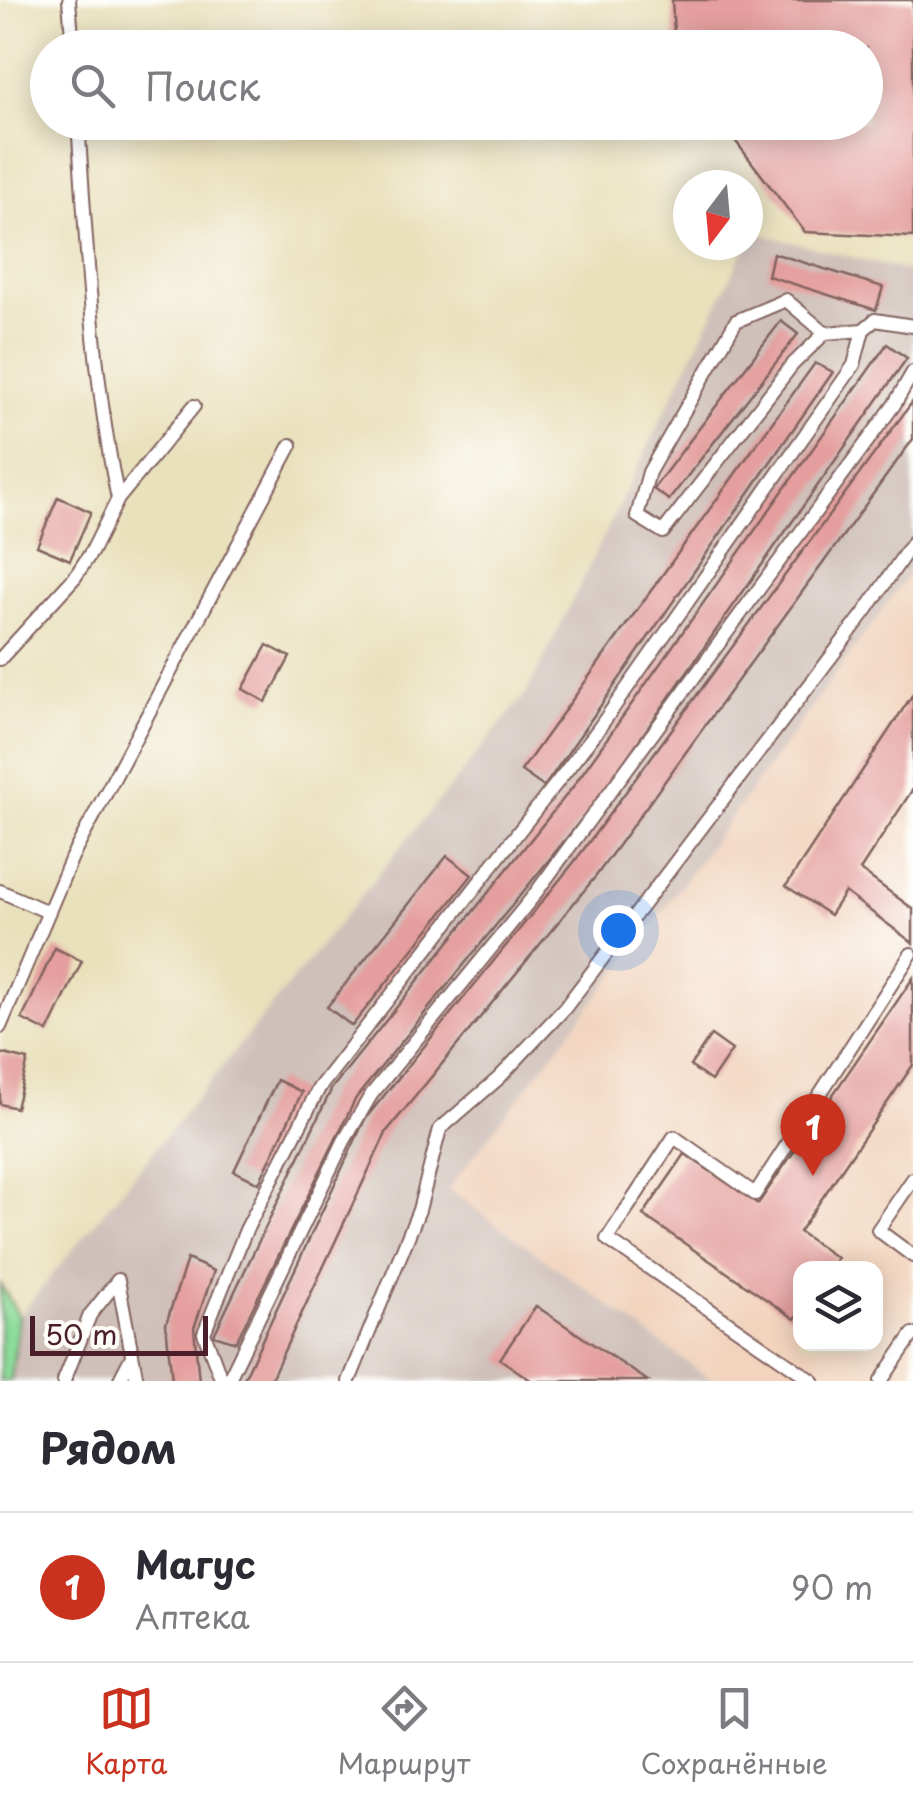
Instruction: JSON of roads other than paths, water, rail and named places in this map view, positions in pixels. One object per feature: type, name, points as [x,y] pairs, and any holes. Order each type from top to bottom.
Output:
[{"type":"lane","points":[[69,0],[72,30]]},
{"type":"lane","points":[[79,140],[94,349],[118,499]]},
{"type":"lane","points":[[825,332],[792,366],[663,532],[637,516],[649,472],[736,321],[786,300],[825,332],[863,330]]},
{"type":"lane","points":[[225,1381],[204,1333],[246,1230],[319,1088],[597,732],[854,365],[863,330],[875,320],[913,326]]},
{"type":"lane","points":[[225,1381],[344,1140],[371,1094],[532,898],[894,405],[913,372]]},
{"type":"lane","points":[[0,659],[75,578],[118,499],[194,406]]},
{"type":"lane","points":[[2,1020],[72,857],[291,445]]},
{"type":"lane","points":[[349,1381],[419,1210],[440,1129],[498,1078],[564,1009],[913,542]]},
{"type":"lane","points":[[0,891],[48,912]]},
{"type":"lane","points":[[813,1381],[607,1239],[674,1137],[755,1194],[911,954]]},
{"type":"lane","points":[[913,1179],[878,1230],[913,1256]]},
{"type":"lane","points":[[64,1381],[90,1315],[118,1280],[137,1381]]},
{"type":"lane","points":[[881,1381],[913,1334]]},
{"type":"lane","points":[[119,1381],[132,1356]]},
{"type":"place","name":"Магус","points":[[813,1176]]}]
